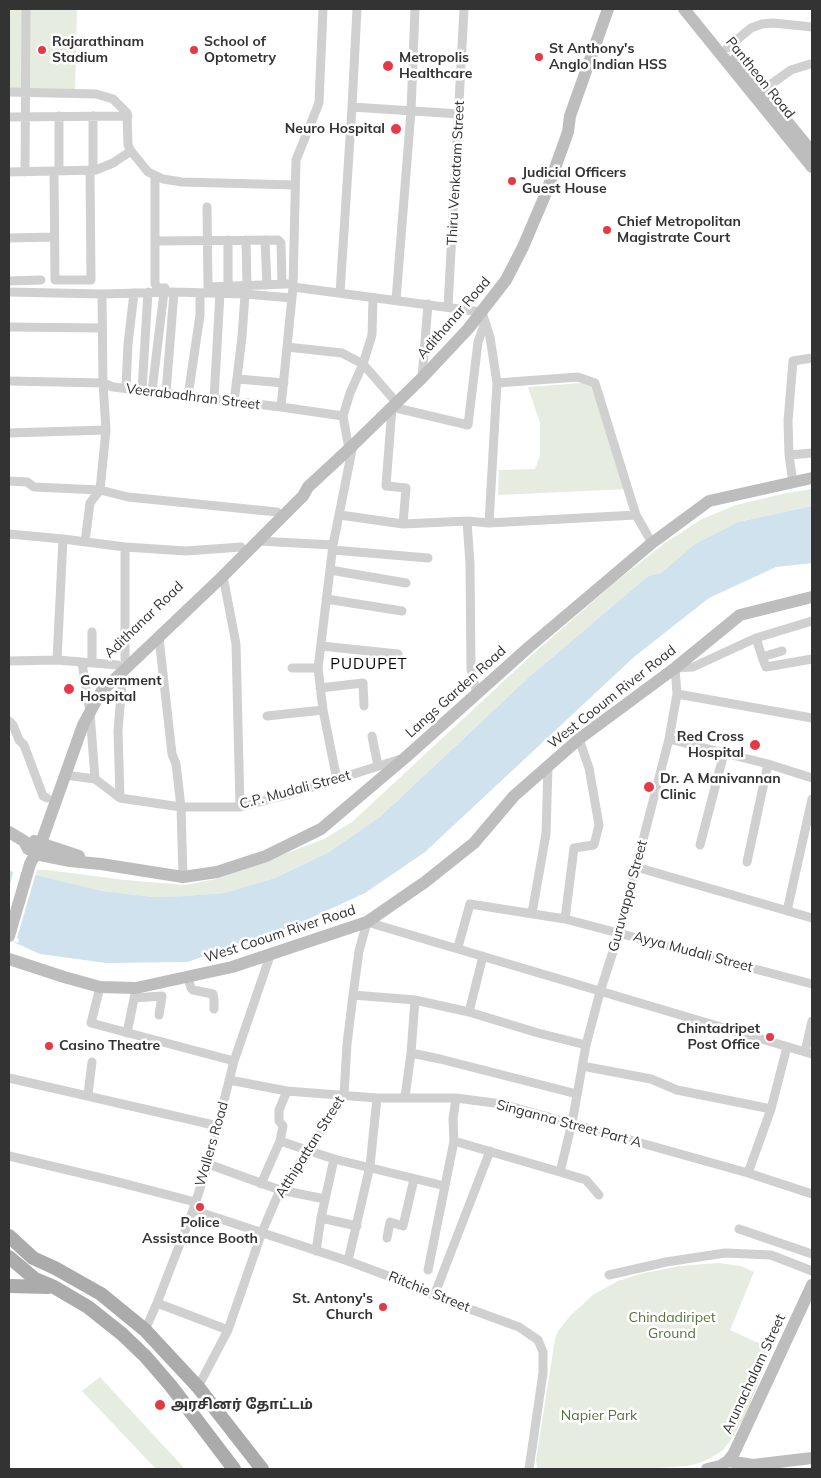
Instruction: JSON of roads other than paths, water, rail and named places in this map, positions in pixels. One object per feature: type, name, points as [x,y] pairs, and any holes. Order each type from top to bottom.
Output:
[{"type":"main road","name":"Adithanar Road","points":[[568,132],[570,116],[608,9]]},
{"type":"main road","name":"Adithanar Road","points":[[122,664],[159,638],[303,496],[308,487],[484,317],[519,256],[546,193],[568,132],[577,117],[616,9]]},
{"type":"main road","name":"Pantheon Road","points":[[684,9],[758,93],[810,159]]},
{"type":"main road","name":"Pantheon Road","points":[[694,9],[727,48],[758,93]]},
{"type":"main road","name":"Langs Garden Road","points":[[31,850],[70,861],[183,877],[217,872],[266,856],[322,828],[406,757],[529,647],[652,543],[709,501],[812,478]]},
{"type":"main road","name":"Adithanar Road","points":[[31,850],[65,774],[97,685],[122,664],[299,490],[308,487]]},
{"type":"main road","name":"West Cooum River Road","points":[[9,958],[100,988],[135,993],[270,956],[367,922],[425,882],[474,843],[514,796],[579,739],[675,668],[740,615],[812,597]]},
{"type":"main road","name":"Adithanar Road","points":[[31,850],[48,798],[79,717],[88,706]]},
{"type":"main road","points":[[9,832],[31,850]]},
{"type":"main road","points":[[9,910],[31,850]]},
{"type":"main road","points":[[9,936],[31,850]]},
{"type":"main road","points":[[234,1469],[171,1386],[146,1357],[122,1334],[88,1307],[54,1287],[35,1279],[10,1260],[13,1242],[33,1258],[55,1268],[100,1294],[145,1330],[198,1387],[262,1469]]},
{"type":"main road","name":"Arunachalam Street","points":[[728,1461],[806,1309],[812,1284]]},
{"type":"main road","points":[[9,1286],[54,1287]]},
{"type":"main road","points":[[711,1469],[728,1461],[753,1465],[812,1458]]},
{"type":"street","points":[[25,172],[26,9]]},
{"type":"street","points":[[281,407],[292,298],[296,160],[319,103],[323,9]]},
{"type":"street","points":[[340,293],[357,9]]},
{"type":"street","points":[[396,300],[411,111],[415,9]]},
{"type":"street","name":"Thiru Venkatam Street","points":[[448,307],[460,114],[464,9]]},
{"type":"street","points":[[727,48],[751,28],[762,24],[773,23],[812,27]]},
{"type":"street","points":[[758,93],[792,70],[810,64]]},
{"type":"street","points":[[9,92],[103,95],[119,104],[128,116],[128,145],[144,168],[155,176],[182,182],[296,185]]},
{"type":"street","points":[[352,107],[460,114]]},
{"type":"street","points":[[9,116],[128,116]]},
{"type":"street","points":[[59,116],[54,237],[55,280],[91,280],[93,116]]},
{"type":"street","points":[[9,172],[92,171],[113,162],[131,151]]},
{"type":"street","points":[[155,176],[156,287],[228,286],[292,298]]},
{"type":"street","points":[[207,207],[208,287]]},
{"type":"street","points":[[9,238],[54,237]]},
{"type":"street","points":[[228,240],[228,286]]},
{"type":"street","points":[[234,402],[238,379],[246,290],[246,240]]},
{"type":"street","points":[[265,240],[267,285]]},
{"type":"street","points":[[155,241],[278,240],[281,243],[282,284]]},
{"type":"street","points":[[9,281],[41,280]]},
{"type":"street","points":[[9,292],[102,294],[148,292],[220,293],[282,284],[448,307],[484,317]]},
{"type":"street","points":[[142,390],[148,292]]},
{"type":"street","points":[[152,391],[164,292]]},
{"type":"street","points":[[166,393],[174,292]]},
{"type":"street","points":[[126,388],[128,344],[134,293]]},
{"type":"street","points":[[188,396],[200,315],[200,293]]},
{"type":"street","points":[[214,399],[220,293]]},
{"type":"street","points":[[85,542],[90,503],[100,490],[106,430],[103,383],[102,294]]},
{"type":"street","points":[[337,780],[323,710],[318,668],[333,548],[351,447],[343,416],[372,335],[373,298]]},
{"type":"street","points":[[422,378],[428,304]]},
{"type":"street","points":[[484,317],[490,337],[497,382],[489,523]]},
{"type":"street","points":[[287,347],[342,353],[363,364],[394,404],[455,423],[468,425],[478,342],[484,317]]},
{"type":"street","points":[[9,327],[102,328]]},
{"type":"street","points":[[793,483],[788,421],[793,361],[812,358]]},
{"type":"street","points":[[497,382],[578,378],[595,383],[636,515],[652,543]]},
{"type":"street","points":[[238,379],[284,383]]},
{"type":"street","name":"Veerabadhran Street","points":[[9,381],[103,383],[113,387],[343,416]]},
{"type":"street","points":[[394,404],[386,486],[406,488],[403,524]]},
{"type":"street","points":[[9,433],[106,430]]},
{"type":"street","points":[[790,455],[812,453]]},
{"type":"street","points":[[9,481],[27,482],[34,487],[100,490],[128,497],[277,512]]},
{"type":"street","points":[[340,515],[403,524],[489,523],[636,515]]},
{"type":"street","points":[[467,522],[470,564],[471,669],[477,694]]},
{"type":"street","points":[[9,534],[125,547],[186,551],[241,547]]},
{"type":"street","points":[[57,660],[63,539]]},
{"type":"street","points":[[258,541],[428,558]]},
{"type":"street","points":[[120,798],[118,731],[125,547]]},
{"type":"street","points":[[330,570],[406,583]]},
{"type":"street","points":[[223,576],[236,644],[240,807]]},
{"type":"street","points":[[326,599],[402,610]]},
{"type":"street","points":[[675,668],[693,667],[756,638],[812,621]]},
{"type":"street","points":[[92,632],[92,663]]},
{"type":"street","points":[[159,638],[172,754],[176,764],[181,807],[183,877]]},
{"type":"street","points":[[756,638],[766,667],[812,659]]},
{"type":"street","points":[[321,646],[398,654]]},
{"type":"street","points":[[762,657],[782,651]]},
{"type":"street","points":[[9,661],[57,660],[122,664]]},
{"type":"street","points":[[65,774],[95,779],[82,663]]},
{"type":"street","points":[[292,668],[318,668]]},
{"type":"street","name":"Guruvappa Street","points":[[560,1172],[572,1123],[586,1045],[619,932],[669,739],[677,694],[675,668]]},
{"type":"street","points":[[320,688],[363,683],[364,706]]},
{"type":"street","points":[[677,694],[812,718]]},
{"type":"street","points":[[268,716],[323,710]]},
{"type":"street","points":[[9,720],[19,740],[24,745],[43,796],[48,798]]},
{"type":"street","points":[[372,736],[378,766]]},
{"type":"street","points":[[565,919],[574,848],[594,845],[599,825],[590,768],[579,739]]},
{"type":"street","points":[[669,739],[768,764],[812,778]]},
{"type":"street","points":[[700,845],[724,753]]},
{"type":"street","name":"C.P. Mudali Street","points":[[95,779],[120,798],[181,807],[240,807],[337,780],[406,757]]},
{"type":"street","points":[[747,862],[768,764]]},
{"type":"street","points":[[532,914],[546,834],[548,766]]},
{"type":"street","points":[[787,912],[812,799]]},
{"type":"street","points":[[636,867],[812,918]]},
{"type":"street","name":"Ayya Mudali Street","points":[[458,948],[470,904],[565,919],[812,984]]},
{"type":"street","points":[[367,922],[809,1053],[812,1021]]},
{"type":"street","name":"Atthipattan Street","points":[[198,1387],[228,1330],[262,1232],[280,1190],[309,1150],[344,1095],[347,1044],[353,995],[359,951],[367,922]]},
{"type":"street","name":"Wallers Road","points":[[145,1330],[194,1206],[208,1164],[234,1061],[270,956]]},
{"type":"street","points":[[469,1012],[483,956]]},
{"type":"street","points":[[188,978],[193,990],[213,994],[214,1009]]},
{"type":"street","points":[[100,988],[91,1023],[234,1061]]},
{"type":"street","points":[[128,1033],[135,993],[162,996],[159,1015]]},
{"type":"street","points":[[353,995],[415,1000],[469,1012],[586,1045]]},
{"type":"street","points":[[405,1097],[415,1000]]},
{"type":"street","points":[[748,1173],[771,1109],[787,1047]]},
{"type":"street","points":[[411,1053],[577,1094]]},
{"type":"street","points":[[88,1095],[92,1062]]},
{"type":"street","points":[[582,1066],[651,1079],[677,1090],[771,1109]]},
{"type":"street","points":[[9,1078],[218,1126]]},
{"type":"street","name":"Singanna Street Part A","points":[[229,1080],[287,1091],[377,1098],[456,1098],[502,1104],[748,1173],[812,1194]]},
{"type":"street","points":[[261,1184],[280,1141],[283,1126],[279,1121],[279,1110],[287,1091]]},
{"type":"street","points":[[348,1261],[370,1166],[377,1098]]},
{"type":"street","points":[[428,1270],[454,1141],[453,1119],[456,1098]]},
{"type":"street","points":[[280,1141],[334,1159],[370,1166],[445,1186]]},
{"type":"street","points":[[454,1141],[586,1180],[599,1195]]},
{"type":"street","points":[[434,1296],[490,1151]]},
{"type":"street","name":"Ritchie Street","points":[[9,1156],[118,1182],[194,1206],[424,1289],[434,1296],[519,1327],[538,1340],[543,1352],[543,1373],[529,1469]]},
{"type":"street","points":[[316,1251],[334,1159]]},
{"type":"street","points":[[208,1164],[280,1190],[325,1199]]},
{"type":"street","points":[[387,1238],[390,1222],[403,1226],[414,1179]]},
{"type":"street","points":[[321,1218],[357,1226]]},
{"type":"street","points":[[739,1229],[812,1254]]},
{"type":"street","points":[[609,1275],[666,1262],[724,1253],[771,1255],[812,1271]]},
{"type":"street","points":[[157,1303],[228,1330]]},
{"type":"water","points":[[812,506],[812,563],[776,567],[709,598],[634,657],[425,852],[365,893],[291,927],[187,962],[106,963],[40,954],[9,940],[9,870],[16,874],[36,875],[103,891],[153,897],[185,896],[224,893],[275,878],[329,852],[381,816],[528,678],[648,576],[661,573],[695,544],[738,522]]},
{"type":"place","name":"Rajarathinam Stadium","points":[[42,50]]},
{"type":"place","name":"School of Optometry","points":[[194,50]]},
{"type":"place","name":"St Anthony's Anglo Indian HSS","points":[[539,57]]},
{"type":"place","name":"Metropolis Healthcare","points":[[388,66]]},
{"type":"place","name":"Neuro Hospital","points":[[396,129]]},
{"type":"place","name":"Judicial Officers Guest House","points":[[512,181]]},
{"type":"place","name":"Chief Metropolitan Magistrate Court","points":[[607,230]]},
{"type":"place","name":"Government Hospital","points":[[69,689]]},
{"type":"place","name":"Red Cross Hospital","points":[[755,745]]},
{"type":"place","name":"Dr. A Manivannan Clinic","points":[[649,787]]},
{"type":"place","name":"Chintadripet Post Office","points":[[770,1037]]},
{"type":"place","name":"Casino Theatre","points":[[49,1046]]},
{"type":"place","name":"Police Assistance Booth","points":[[200,1207]]},
{"type":"place","name":"St. Antony's Church","points":[[383,1307]]},
{"type":"place","name":"அரசினர் தோட்டம்","points":[[160,1405]]},
{"type":"district","name":"PUDUPET","points":[[369,664]]},
{"type":"park label","name":"Chindadiripet Ground","points":[[672,1326]]},
{"type":"park label","name":"Napier Park","points":[[599,1416]]}]
